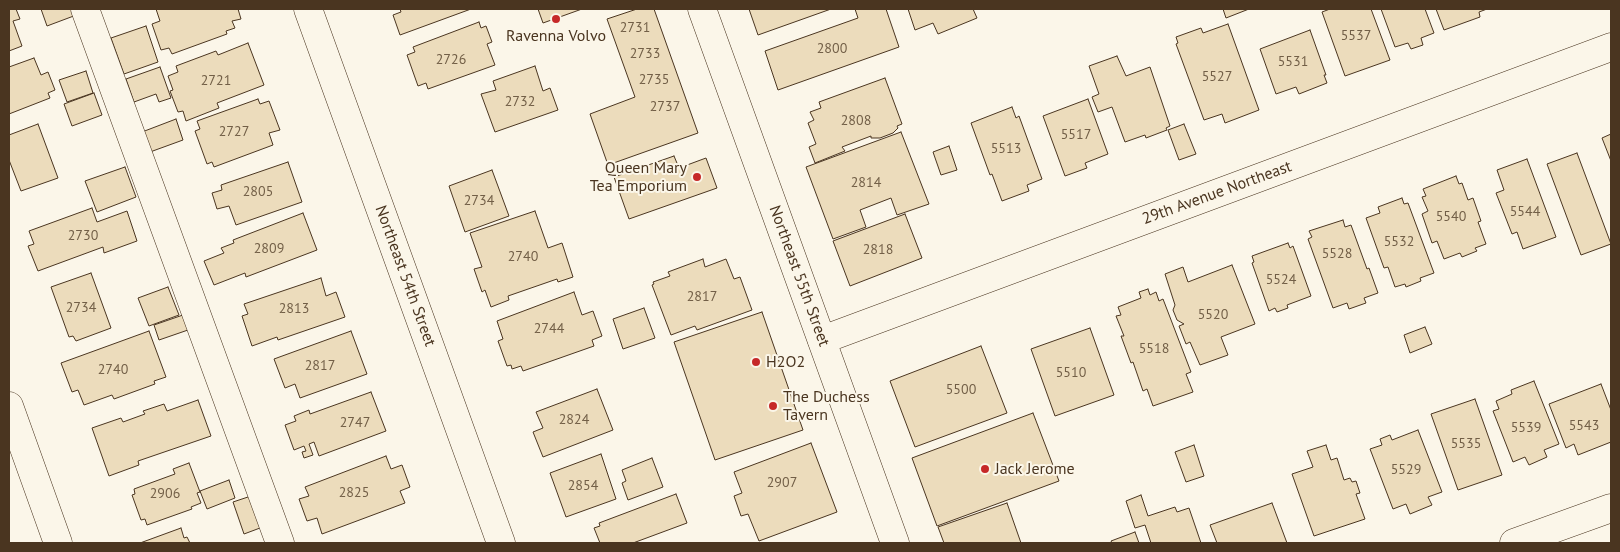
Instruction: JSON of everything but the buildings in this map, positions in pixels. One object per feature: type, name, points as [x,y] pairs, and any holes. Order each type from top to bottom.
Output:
[{"type":"street","points":[[85,9],[280,543]]},
{"type":"street","name":"Northeast 54th Street","points":[[308,9],[501,543]]},
{"type":"street","name":"Northeast 55th Street","points":[[702,9],[822,340],[891,542]]},
{"type":"street","name":"29th Avenue Northeast","points":[[822,340],[1611,47]]},
{"type":"street","points":[[9,408],[58,543]]},
{"type":"street","points":[[1514,543],[1611,508]]},
{"type":"place","name":"Ravenna Volvo","points":[[556,19]]},
{"type":"place","name":"Queen Mary Tea Emporium","points":[[697,177]]},
{"type":"place","name":"H2O2","points":[[756,362]]},
{"type":"place","name":"The Duchess Tavern","points":[[773,406]]},
{"type":"place","name":"Jack Jerome","points":[[985,469]]}]
